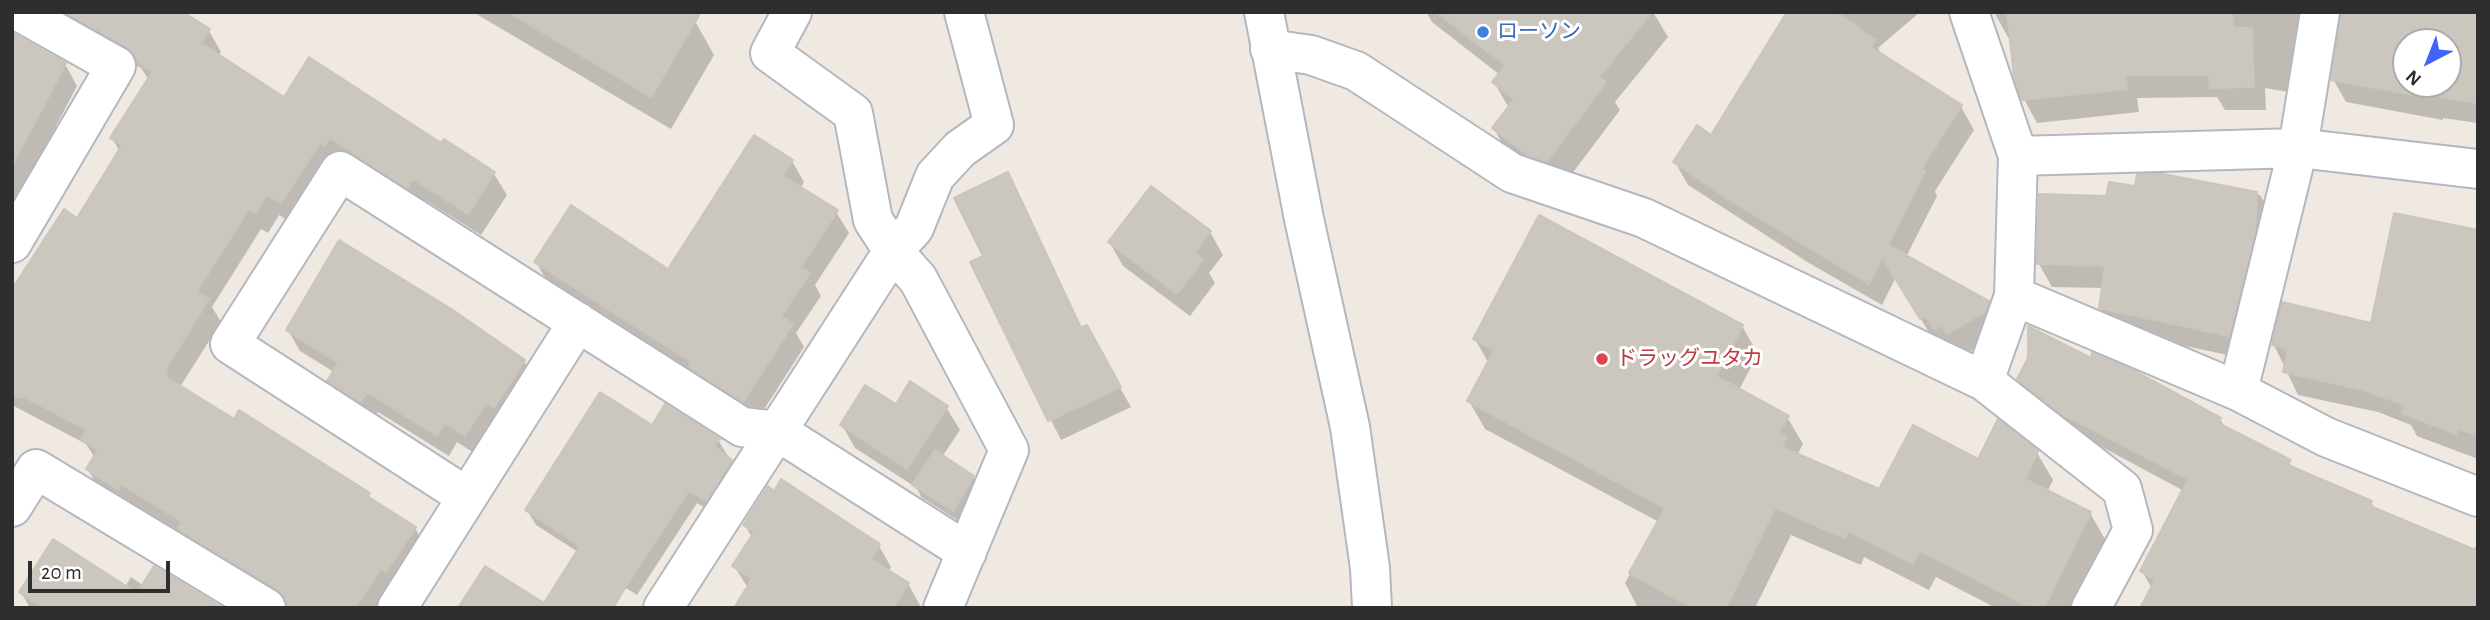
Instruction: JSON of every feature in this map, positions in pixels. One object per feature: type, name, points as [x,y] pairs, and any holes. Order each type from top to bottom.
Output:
[{"type":"street","points":[[12,243],[116,66],[20,12]]},
{"type":"street","points":[[792,12],[770,53],[853,113],[873,220],[893,251],[918,278],[1009,450],[943,608]]},
{"type":"street","points":[[677,603],[778,431],[893,251],[914,228],[935,176],[960,149],[994,125],[964,12]]},
{"type":"street","points":[[1264,12],[1350,427],[1370,568],[1372,608]]},
{"type":"street","points":[[1969,12],[2018,156],[2014,296],[1984,381]]},
{"type":"street","points":[[2238,391],[2298,148],[2320,12]]},
{"type":"street","points":[[1270,49],[1311,55],[1356,71],[1512,173],[1644,218],[1984,381],[2122,489],[2133,530],[2091,608]]},
{"type":"street","points":[[2018,156],[2298,148],[2478,169]]},
{"type":"street","points":[[467,497],[230,344],[340,171],[742,427],[778,431],[967,552]]},
{"type":"street","points":[[2014,296],[2238,391],[2326,437],[2478,497]]},
{"type":"street","points":[[397,608],[578,323]]},
{"type":"street","points":[[12,507],[36,469],[266,608]]},
{"type":"building","points":[[65,12],[183,12],[210,29],[201,43],[284,97],[309,57],[441,143],[444,139],[495,172],[468,214],[413,179],[407,188],[330,138],[324,146],[320,143],[281,203],[267,195],[256,213],[249,209],[197,291],[209,299],[165,370],[165,376],[234,419],[239,410],[370,493],[367,496],[416,527],[386,572],[381,569],[355,608],[288,608],[285,597],[277,589],[177,529],[182,522],[121,484],[118,490],[86,469],[98,450],[81,439],[87,430],[25,397],[12,397],[12,289],[64,209],[77,218],[122,145],[110,138],[152,72],[137,62],[127,47]]},
{"type":"building","points":[[508,12],[701,12],[651,97]]},
{"type":"building","points":[[1436,12],[1652,12],[1599,77],[1606,82],[1546,162],[1529,156],[1492,128],[1514,99],[1492,82],[1505,65]]},
{"type":"building","points":[[1787,12],[1836,12],[1876,40],[1871,47],[1962,105],[1921,169],[1925,171],[1888,245],[1989,301],[1985,312],[1947,334],[1942,325],[1934,329],[1926,316],[1920,319],[1882,257],[1869,284],[1734,203],[1673,162],[1697,125],[1711,135]]},
{"type":"building","points":[[2007,12],[2232,12],[2234,28],[2252,28],[2254,87],[2210,88],[2209,75],[2125,75],[2127,89],[2022,100],[2014,77]]},
{"type":"building","points":[[2341,12],[2478,12],[2478,103],[2448,98],[2462,98],[2462,28],[2392,28],[2392,91],[2331,80]]},
{"type":"building","points":[[12,33],[66,63],[12,166]]},
{"type":"building","points":[[754,135],[793,160],[783,176],[838,210],[801,267],[810,273],[781,316],[793,324],[743,402],[689,367],[691,362],[534,262],[571,205],[668,269]]},
{"type":"building","points":[[1008,172],[1081,328],[1087,325],[1121,387],[1048,421],[970,262],[983,256],[954,198]]},
{"type":"building","points":[[2137,174],[2163,174],[2257,192],[2255,231],[2229,336],[2099,308],[2105,266],[2037,264],[2039,194],[2106,196],[2109,182],[2135,186]]},
{"type":"building","points":[[1151,186],[1211,231],[1195,253],[1203,259],[1177,294],[1108,242]]},
{"type":"building","points":[[2394,213],[2478,230],[2478,435],[2458,429],[2456,434],[2402,413],[2405,405],[2363,390],[2283,372],[2288,349],[2272,345],[2282,302],[2371,323]]},
{"type":"building","points":[[1539,215],[1743,325],[1716,376],[1789,416],[1779,432],[1787,437],[1782,447],[1879,489],[1913,425],[1978,459],[1998,419],[2038,451],[2025,479],[2091,512],[2044,608],[2032,608],[1920,551],[1913,564],[1848,531],[1845,538],[1775,508],[1726,608],[1693,608],[1629,573],[1665,508],[1467,401],[1494,350],[1473,339]]},
{"type":"building","points":[[339,240],[453,310],[525,360],[494,408],[486,403],[465,436],[445,423],[437,436],[367,392],[360,402],[327,381],[338,363],[286,330]]},
{"type":"building","points":[[2028,326],[2091,358],[2092,353],[2131,369],[2221,418],[2218,423],[2291,460],[2288,465],[2372,501],[2370,506],[2478,551],[2478,608],[2140,608],[2155,580],[2140,571],[2188,479],[2060,413],[2017,379],[2028,358]]},
{"type":"building","points":[[910,381],[948,406],[907,469],[840,425],[865,385],[896,404]]},
{"type":"building","points":[[600,392],[652,425],[665,404],[720,439],[714,446],[732,460],[706,501],[689,490],[612,608],[458,608],[485,566],[544,603],[580,546],[525,510]]},
{"type":"building","points":[[935,450],[974,476],[953,511],[912,485]]},
{"type":"building","points":[[781,479],[880,544],[871,559],[909,583],[893,608],[734,608],[752,579],[732,566],[754,532],[743,525],[768,486],[774,491]]},
{"type":"building","points":[[53,539],[137,593],[154,566],[223,608],[43,608],[19,592]]},
{"type":"place","name":"ローソン","points":[[1483,32]]},
{"type":"place","name":"ドラッグユタカ","points":[[1602,359]]}]
